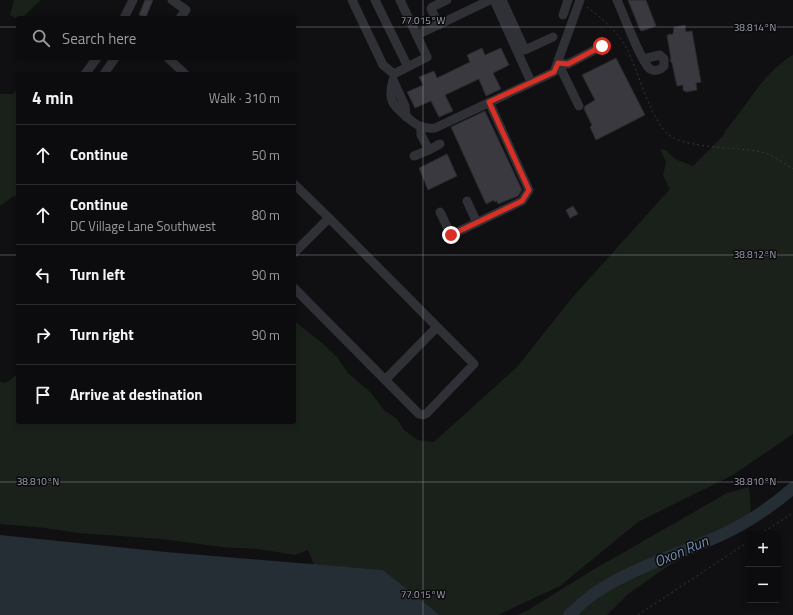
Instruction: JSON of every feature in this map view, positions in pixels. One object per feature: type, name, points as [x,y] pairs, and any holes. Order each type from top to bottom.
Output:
[{"type":"street","points":[[125,16],[133,0]]},
{"type":"street","points":[[172,0],[186,10],[182,16]]},
{"type":"street","points":[[352,0],[384,65],[394,77],[405,106],[406,117],[424,129],[435,128],[554,72],[580,1]]},
{"type":"street","points":[[375,0],[408,67]]},
{"type":"street","points":[[394,77],[408,67],[427,57],[400,0]]},
{"type":"street","points":[[439,25],[431,9],[432,6],[447,0]]},
{"type":"street","points":[[563,15],[568,0]]},
{"type":"street","points":[[617,0],[643,59]]},
{"type":"street","points":[[417,35],[439,25],[476,3],[497,1]]},
{"type":"street","points":[[497,1],[525,50],[553,37]]},
{"type":"street","points":[[497,1],[531,82]]},
{"type":"street","points":[[558,63],[568,64],[602,46]]},
{"type":"street","points":[[86,72],[95,60]]},
{"type":"street","points":[[105,72],[114,60]]},
{"type":"street","points":[[170,60],[183,72]]},
{"type":"street","points":[[558,63],[580,106]]},
{"type":"street","points":[[440,212],[451,235],[522,201],[529,190],[489,102]]},
{"type":"street","points":[[421,127],[421,135],[428,150]]},
{"type":"street","points":[[414,156],[440,144]]},
{"type":"street","points":[[296,186],[474,364],[427,413],[423,415],[419,414],[296,290]]},
{"type":"street","points":[[466,201],[478,223]]},
{"type":"street","points":[[296,251],[329,218]]},
{"type":"street","points":[[385,380],[437,327]]},
{"type":"path","points":[[580,1],[600,17],[626,47],[655,117],[668,134],[691,142],[762,152],[771,155],[793,170]]},
{"type":"path","points":[[765,531],[793,513]]},
{"type":"path","points":[[638,615],[745,544]]},
{"type":"shaded area","points":[[14,0],[41,0],[23,16],[16,16],[16,18],[10,15]]},
{"type":"shaded area","points":[[793,55],[793,434],[733,475],[638,522],[560,586],[498,615],[440,615],[383,570],[314,565],[308,550],[295,555],[258,549],[222,547],[162,539],[78,533],[0,524],[0,381],[4,383],[16,375],[16,424],[296,424],[296,323],[337,357],[348,373],[371,393],[384,410],[397,419],[404,430],[418,440],[434,442],[518,366],[570,300],[670,189],[663,176],[666,162],[660,149],[666,150],[675,159],[693,166],[723,136],[725,131],[756,90],[782,62]]},
{"type":"shaded area","points":[[16,90],[16,196],[14,196],[0,206],[0,94],[13,94]]},
{"type":"shaded area","points":[[749,487],[751,510],[739,527],[668,566],[628,594],[607,615],[516,615],[525,612],[591,571],[727,493]]},
{"type":"shaded area","points":[[0,535],[166,552],[383,570],[440,615],[0,615]]},
{"type":"building","points":[[145,0],[153,0],[146,16],[139,15]]},
{"type":"building","points":[[628,0],[646,0],[656,26],[642,31],[640,30]]},
{"type":"building","points":[[685,25],[686,32],[692,31],[701,82],[696,83],[697,90],[686,92],[683,90],[683,85],[677,86],[672,63],[670,61],[671,59],[667,35],[673,34],[674,27]]},
{"type":"building","points":[[482,48],[485,55],[501,48],[509,65],[493,73],[501,89],[486,96],[479,79],[445,95],[453,111],[439,117],[431,101],[415,108],[407,92],[423,85],[419,77],[434,71],[437,78],[470,62],[467,55]]},
{"type":"building","points":[[616,58],[645,115],[596,140],[590,127],[592,125],[584,109],[585,106],[595,100],[582,75]]},
{"type":"building","points":[[485,111],[522,190],[518,196],[498,204],[497,201],[494,202],[494,200],[486,204],[451,127]]},
{"type":"building","points":[[447,154],[457,176],[428,190],[419,168]]},
{"type":"building","points":[[573,206],[578,214],[570,218],[566,210]]},
{"type":"waterway","name":"Oxon Run","points":[[569,615],[589,597],[607,585],[638,569],[703,543],[739,526],[758,515],[793,488]]},
{"type":"route","points":[[451,235],[522,201],[529,190],[489,102],[554,72],[558,63],[568,64],[602,46]]}]
